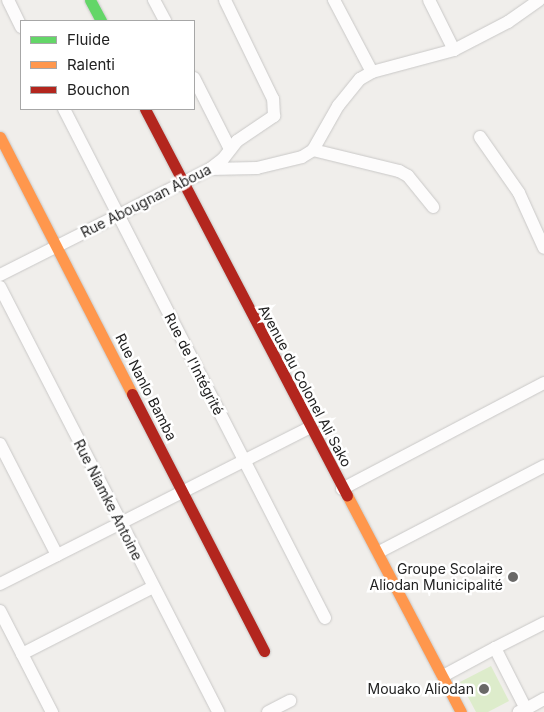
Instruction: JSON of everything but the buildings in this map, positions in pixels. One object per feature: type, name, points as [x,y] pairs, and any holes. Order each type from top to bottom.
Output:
[{"type":"street","points":[[8,0],[20,24]]},
{"type":"street","points":[[90,0],[100,20]]},
{"type":"street","points":[[154,0],[164,20]]},
{"type":"street","name":"Rue Abougnan Aboua","points":[[0,275],[210,169],[223,159],[229,147],[268,122],[276,108],[225,0]]},
{"type":"street","points":[[334,0],[372,72]]},
{"type":"street","points":[[429,0],[454,50]]},
{"type":"street","points":[[210,169],[257,168],[283,163],[313,150],[352,87],[372,72],[454,50],[534,2]]},
{"type":"street","points":[[195,80],[229,147]]},
{"type":"street","name":"Rue de l'Intégrité","points":[[65,110],[324,618]]},
{"type":"street","name":"Avenue du Colonel Ali Sako","points":[[146,110],[309,428],[379,552],[461,712]]},
{"type":"street","name":"Rue Nanlo Bamba","points":[[0,137],[264,651]]},
{"type":"street","points":[[480,137],[519,193],[544,248]]},
{"type":"street","points":[[313,150],[399,171],[408,176],[433,207]]},
{"type":"street","name":"Rue Niamke Antoine","points":[[0,287],[218,712]]},
{"type":"street","points":[[342,489],[544,383]]},
{"type":"street","points":[[0,584],[309,428]]},
{"type":"street","points":[[0,444],[57,555]]},
{"type":"street","points":[[379,552],[544,466]]},
{"type":"street","points":[[22,654],[153,587]]},
{"type":"street","points":[[0,611],[52,712]]},
{"type":"street","points":[[443,676],[544,623]]},
{"type":"street","points":[[495,648],[524,711],[544,699]]},
{"type":"street","points":[[268,712],[290,701]]},
{"type":"green space","points":[[491,666],[509,701],[488,712],[476,712],[460,682]]},
{"type":"traffic: fast","points":[[90,0],[100,20]]},
{"type":"traffic: slow","points":[[0,137],[132,394]]},
{"type":"traffic: slow","points":[[347,495],[461,712]]},
{"type":"traffic: jam","points":[[146,110],[347,495]]},
{"type":"traffic: jam","points":[[132,394],[264,651]]},
{"type":"place","name":"Groupe Scolaire Aliodan Municipalité","points":[[513,577]]},
{"type":"place","name":"Mouako Aliodan","points":[[484,689]]}]
